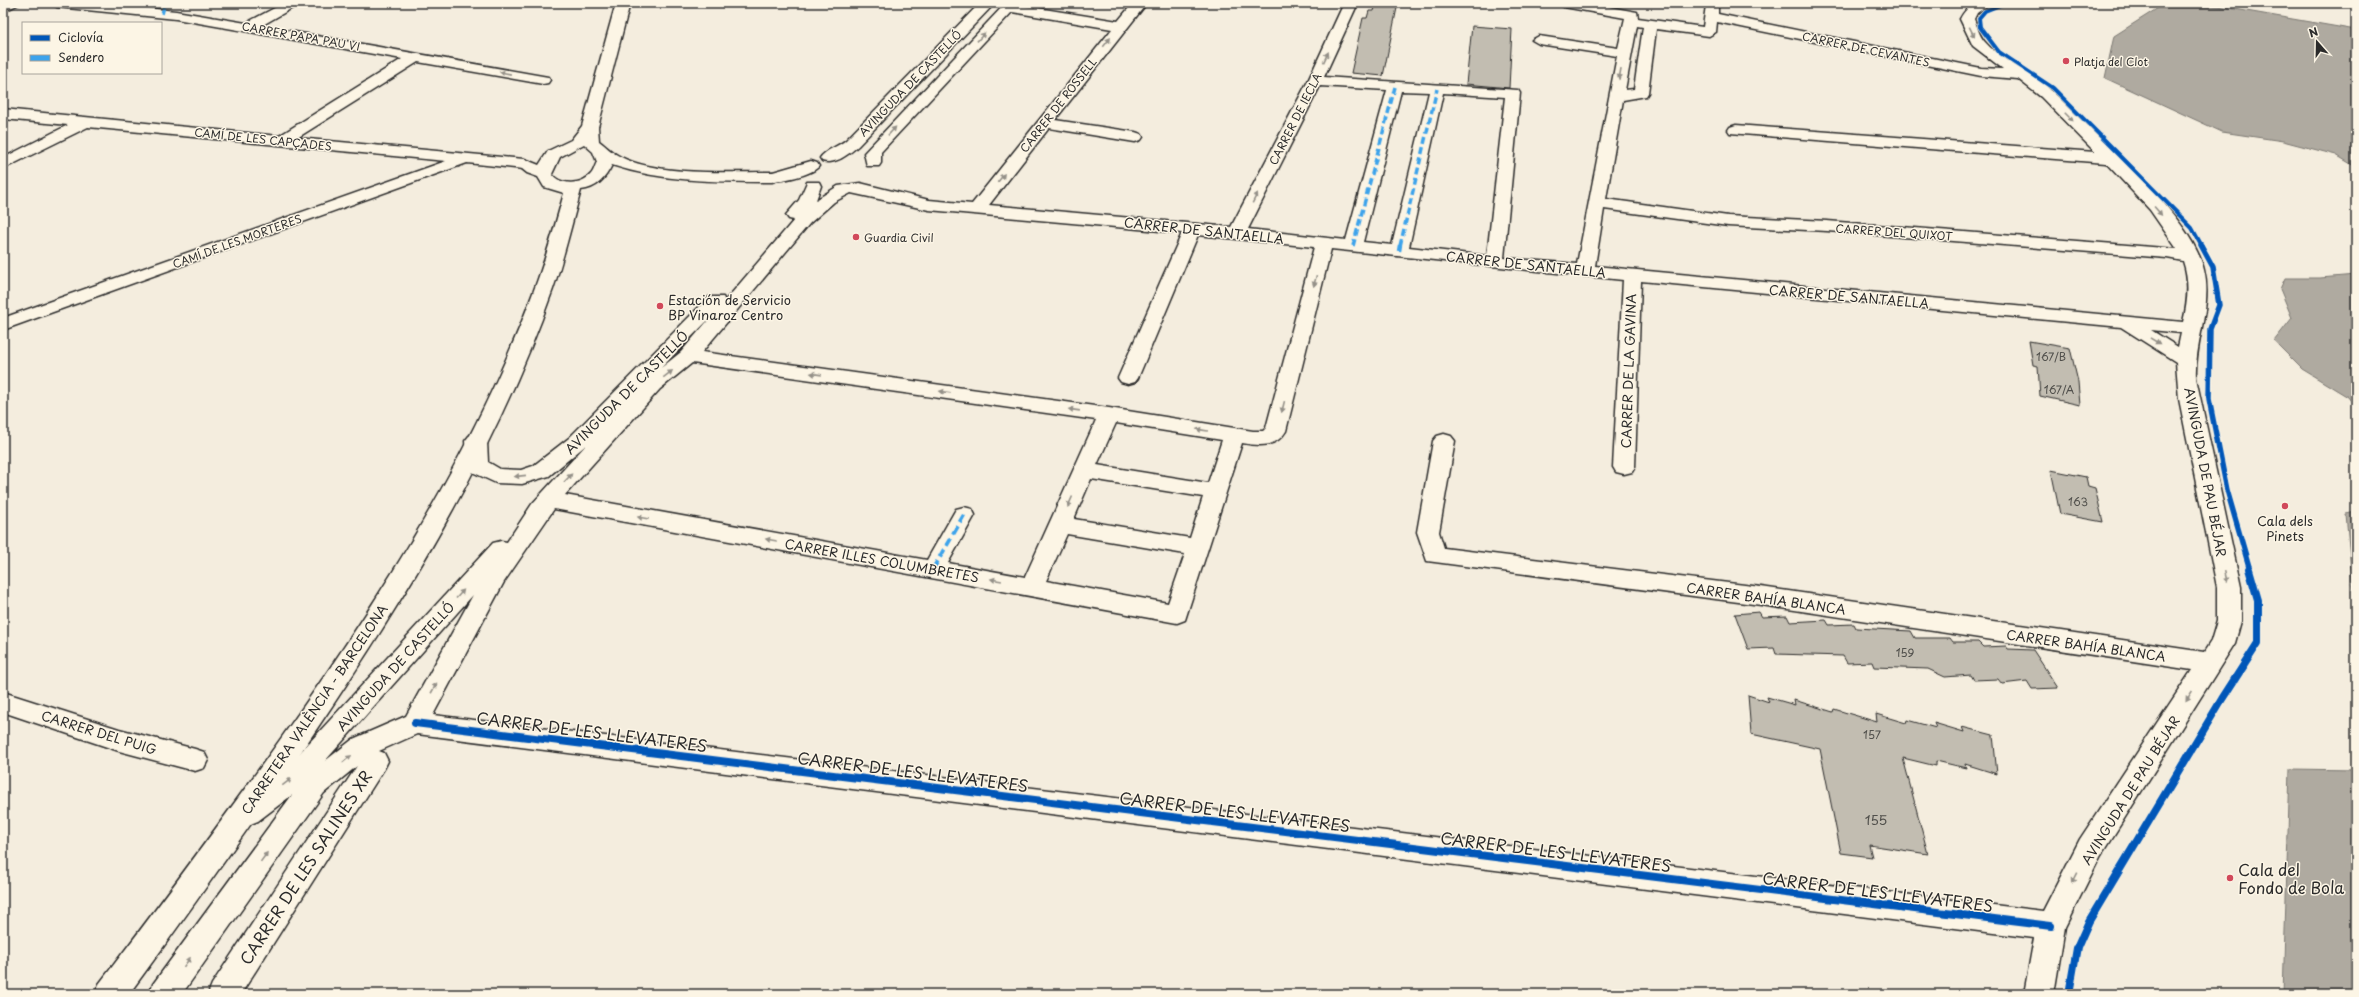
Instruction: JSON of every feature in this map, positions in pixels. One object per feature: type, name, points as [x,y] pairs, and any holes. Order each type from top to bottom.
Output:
[{"type":"street","points":[[3,8],[14,3]]},
{"type":"street","name":"CARRER PAPA PAU VI","points":[[57,3],[164,8],[249,27],[543,80]]},
{"type":"street","points":[[249,27],[294,3]]},
{"type":"street","name":"AVINGUDA DE CASTELLÓ","points":[[811,166],[844,150],[852,143],[988,3]]},
{"type":"street","name":"CARRER DE ROSSELL","points":[[978,209],[1044,123],[1140,3]]},
{"type":"street","points":[[1564,3],[1632,15],[1585,270]]},
{"type":"street","name":"AVINGUDA DE PAU BÉJAR","points":[[1984,3],[1974,8],[1968,15],[1968,24],[1972,33],[1987,51],[2043,91],[2110,158],[2159,211],[2177,234],[2190,257],[2198,284],[2198,305],[2190,328],[2186,360],[2191,403],[2229,587],[2230,604],[2223,643],[2090,848],[2051,926],[2039,994]]},
{"type":"street","name":"CARRER DE IECLA","points":[[1237,233],[1315,81],[1346,4]]},
{"type":"street","points":[[1011,5],[1121,26]]},
{"type":"street","name":"AVINGUDA DE CASTELLÓ","points":[[235,824],[294,777],[653,385],[688,356],[804,219],[828,198],[870,180],[874,168],[872,153],[875,149],[1011,5]]},
{"type":"street","points":[[622,7],[590,127],[591,143],[616,162],[657,171]]},
{"type":"street","points":[[1630,22],[1709,32],[1712,10]]},
{"type":"street","name":"CARRER DE CEVANTES","points":[[1712,10],[1981,72],[2021,75]]},
{"type":"street","points":[[1616,96],[1641,93],[1650,24]]},
{"type":"street","points":[[1539,40],[1624,53]]},
{"type":"street","points":[[281,141],[416,57]]},
{"type":"street","points":[[1315,81],[1512,93],[1495,262]]},
{"type":"street","points":[[1354,246],[1395,87]]},
{"type":"street","points":[[1399,251],[1437,89]]},
{"type":"street","name":"CAMÍ DE LES CAPÇADES","points":[[3,114],[434,157],[471,158],[534,169]]},
{"type":"street","points":[[3,164],[85,122]]},
{"type":"street","points":[[1044,123],[1135,137]]},
{"type":"street","points":[[534,169],[560,151],[577,143],[590,127]]},
{"type":"street","points":[[1736,130],[2110,158]]},
{"type":"street","points":[[598,177],[605,162],[600,149]]},
{"type":"street","points":[[534,169],[547,164],[560,151]]},
{"type":"street","points":[[828,158],[852,155],[864,158],[874,168]]},
{"type":"street","name":"CAMÍ DE LES MORTERES","points":[[3,324],[471,158]]},
{"type":"street","points":[[534,169],[550,183],[563,188],[584,185],[598,177],[627,172],[657,171],[738,177],[772,177],[789,174],[811,166]]},
{"type":"street","points":[[811,166],[806,176],[812,186]]},
{"type":"street","name":"CARRER DE SANTAELLA","points":[[874,168],[890,188],[929,205]]},
{"type":"street","points":[[772,177],[812,186]]},
{"type":"street","name":"CARRETERA VALÈNCIA - BARCELONA","points":[[110,994],[235,824],[352,658],[393,592],[476,441],[538,304],[556,252],[574,186]]},
{"type":"street","name":"AVINGUDA DE CASTELLÓ","points":[[476,441],[478,466],[496,476],[522,477],[541,471],[558,459],[681,338],[726,291],[808,201],[812,186]]},
{"type":"street","name":"CARRER DE SANTAELLA","points":[[812,186],[820,189],[860,188],[890,197],[929,205],[1237,233],[1495,262],[2190,328]]},
{"type":"street","name":"CARRER DEL QUIXOT","points":[[1597,203],[1728,221],[1827,226],[2167,253],[2190,257]]},
{"type":"street","points":[[1128,378],[1192,229]]},
{"type":"street","points":[[688,356],[1109,415],[1253,438],[1268,438],[1276,431],[1324,243]]},
{"type":"street","name":"CARRER DE LA GAVINA","points":[[1624,467],[1632,274]]},
{"type":"street","name":"CARRER DE SANTAELLA","points":[[2123,322],[2186,360]]},
{"type":"street","points":[[1032,587],[1109,415]]},
{"type":"street","points":[[1060,525],[1198,548],[1234,435]]},
{"type":"street","name":"CARRER BAHÍA BLANCA","points":[[1444,441],[1428,532],[1435,555],[1768,597],[2211,663]]},
{"type":"street","points":[[1084,470],[1216,492]]},
{"type":"street","name":"AVINGUDA DE CASTELLÓ","points":[[415,723],[495,577],[548,500]]},
{"type":"street","name":"CARRER ILLES COLUMBRETES","points":[[548,500],[1177,614],[1198,548]]},
{"type":"street","points":[[933,569],[964,515]]},
{"type":"street","name":"CARRER DEL PUIG","points":[[3,702],[119,740],[194,760]]},
{"type":"street","name":"CARRER DE LES LLEVATERES","points":[[415,723],[2051,926]]},
{"type":"street","name":"CARRER DE LES SALINES XR","points":[[164,994],[314,785],[362,747],[415,723]]},
{"type":"street","name":"CARRER DE LES SALINES XR","points":[[223,994],[375,761]]},
{"type":"shaded area","points":[[2166,3],[2200,3],[2356,30],[2356,167],[2336,155],[2283,141],[2222,132],[2105,78],[2114,36]]},
{"type":"shaded area","points":[[2356,275],[2356,408],[2348,397],[2302,369],[2274,341],[2292,318],[2280,289],[2285,278],[2320,278]]},
{"type":"shaded area","points":[[2356,512],[2356,604],[2354,602],[2346,514]]},
{"type":"shaded area","points":[[2290,769],[2356,770],[2356,994],[2283,994]]},
{"type":"building","points":[[1376,3],[1398,3],[1383,76],[1351,73],[1363,18],[1367,18],[1369,11],[1374,11]]},
{"type":"building","points":[[1472,26],[1512,29],[1509,88],[1466,84]]},
{"type":"building","points":[[2029,341],[2070,348],[2078,382],[2080,405],[2040,396],[2038,366],[2033,365]]},
{"type":"building","points":[[2051,470],[2086,477],[2088,486],[2095,488],[2103,522],[2060,514]]},
{"type":"building","points":[[1759,612],[1762,617],[1787,616],[1790,622],[1826,620],[1829,625],[1854,624],[1856,628],[1911,631],[1915,638],[1950,638],[1953,642],[1978,642],[1983,647],[2006,646],[2008,649],[2033,650],[2058,688],[2032,689],[2027,681],[2002,684],[1998,679],[1974,680],[1971,675],[1945,677],[1928,669],[1874,667],[1872,662],[1847,663],[1843,656],[1776,654],[1774,648],[1748,649],[1735,614]]},
{"type":"building","points":[[1748,695],[1769,702],[1767,697],[1795,705],[1794,700],[1833,712],[1834,709],[1877,722],[1876,714],[1906,723],[1907,720],[1936,728],[1934,723],[1964,732],[1962,727],[1993,735],[1997,774],[1965,764],[1966,768],[1936,761],[1936,766],[1903,758],[1928,854],[1869,845],[1872,857],[1841,853],[1820,749],[1751,734]]},
{"type":"marked path","points":[[162,14],[165,3]]},
{"type":"marked path","points":[[1353,246],[1395,87]]},
{"type":"marked path","points":[[1399,251],[1437,89]]},
{"type":"marked path","points":[[933,569],[964,515]]},
{"type":"cycle path","points":[[2005,3],[1985,11],[1979,18],[1980,27],[1999,52],[2053,88],[2192,228],[2213,267],[2219,305],[2210,329],[2209,399],[2227,490],[2258,600],[2258,643],[2222,699],[2089,921],[2077,948],[2069,994]]},
{"type":"cycle path","points":[[415,723],[2051,926]]},
{"type":"place","name":"Platja del Clot","points":[[2066,61]]},
{"type":"place","name":"Guardia Civil","points":[[856,237]]},
{"type":"place","name":"Estación de Servicio BP Vinaroz Centro","points":[[660,306]]},
{"type":"place","name":"Cala dels Pinets","points":[[2285,506]]},
{"type":"place","name":"Cala del Fondo de Bola","points":[[2230,878]]}]
